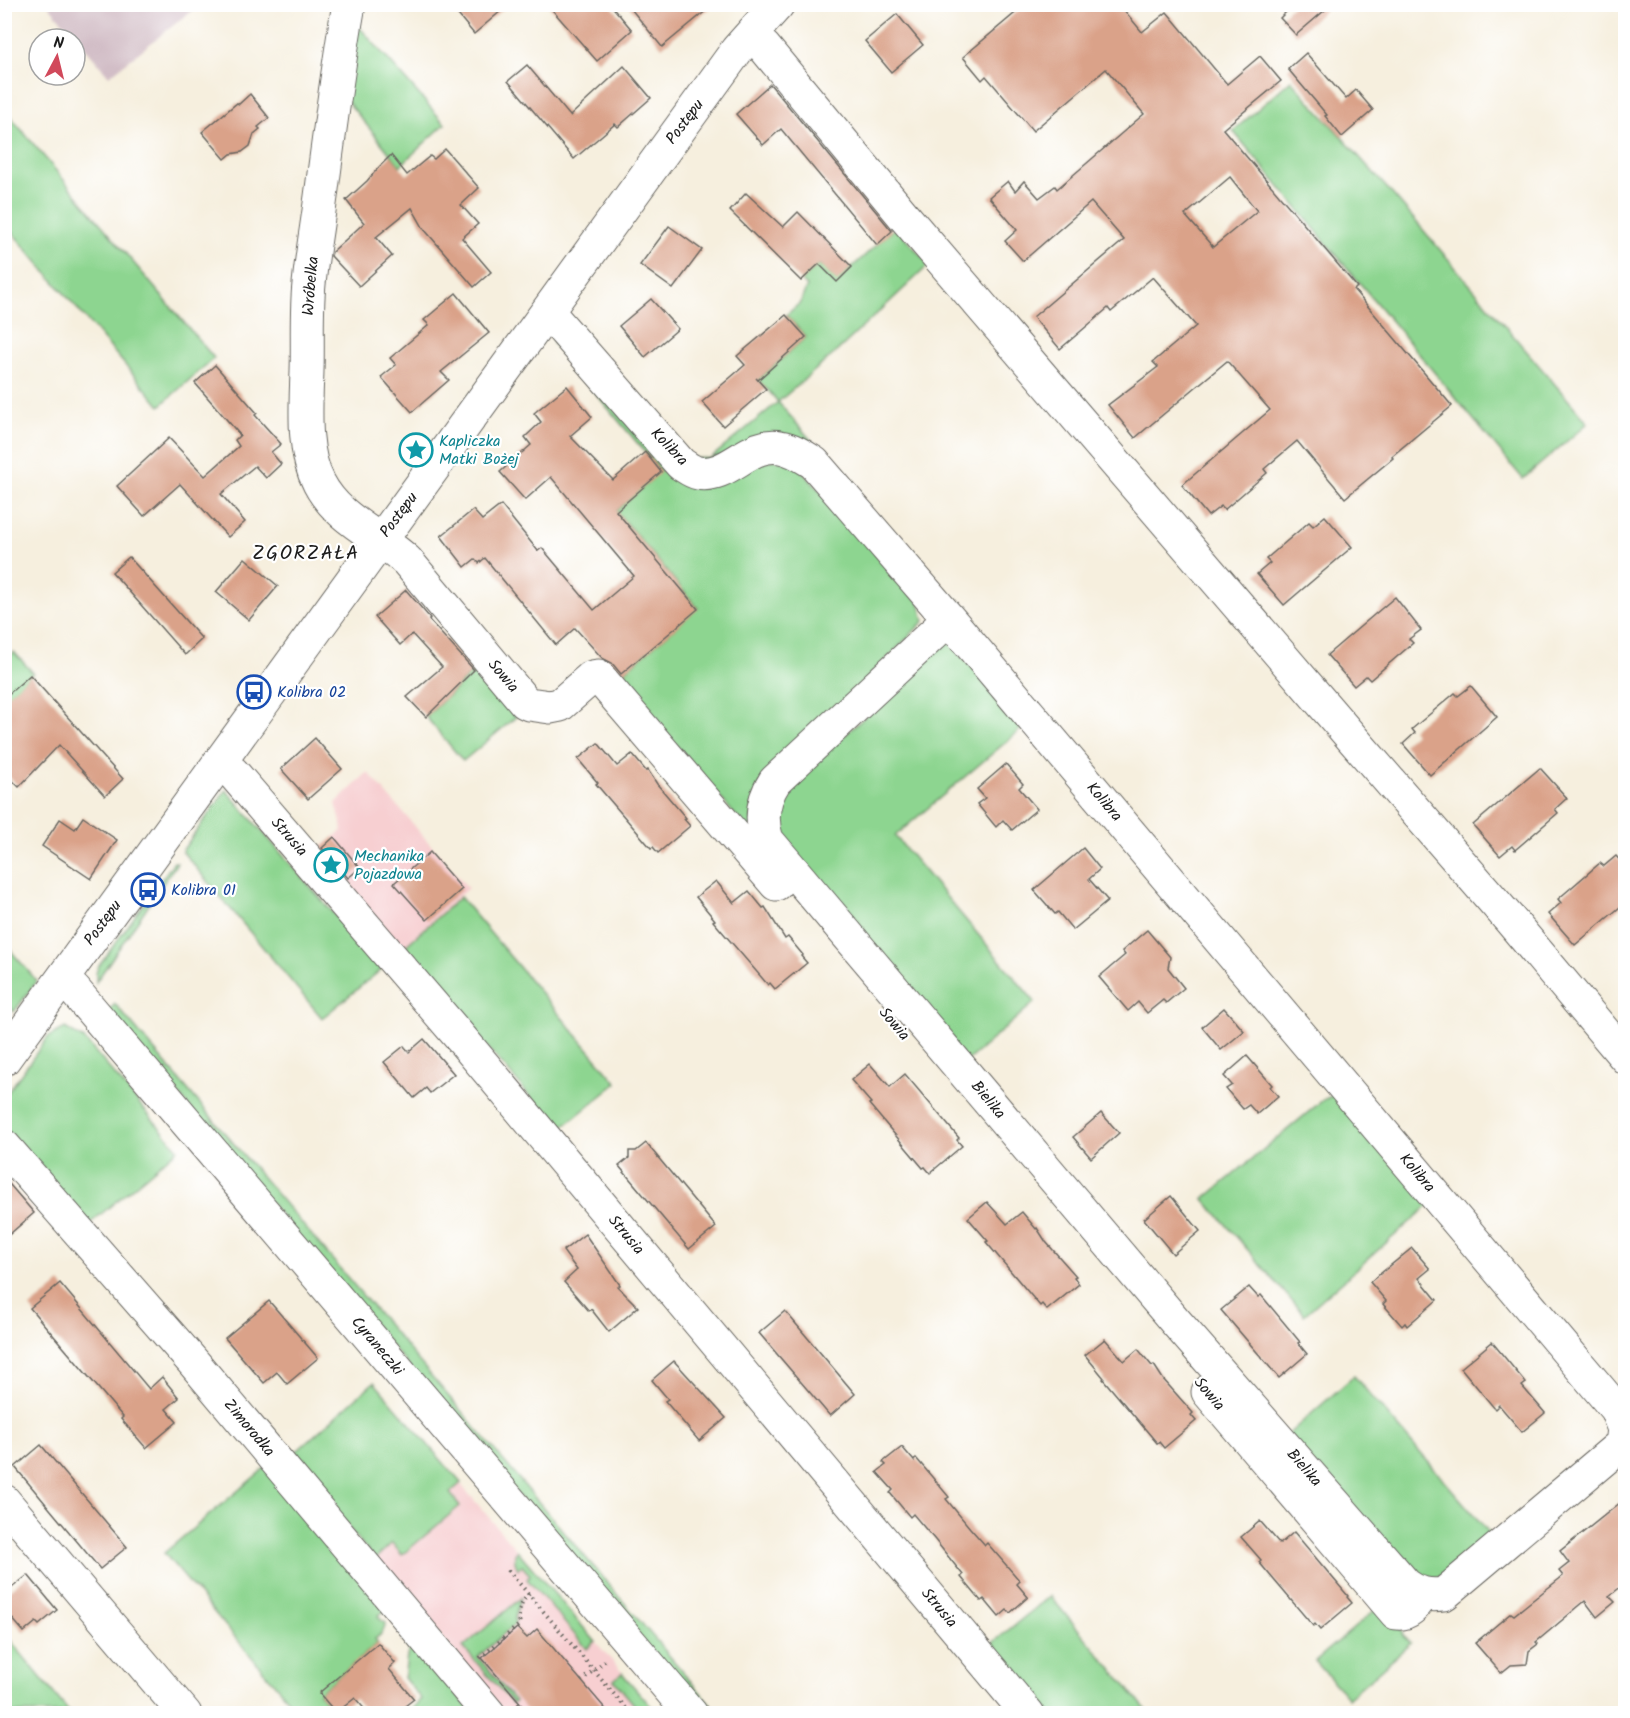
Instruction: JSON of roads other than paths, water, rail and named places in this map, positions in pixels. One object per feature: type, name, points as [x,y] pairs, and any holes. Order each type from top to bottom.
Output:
[{"type":"street","name":"Wróbelka","points":[[349,4],[309,285],[306,432],[313,467],[318,482],[327,496],[352,521],[381,540]]},
{"type":"street","name":"Postępu","points":[[4,1059],[695,108],[778,4]]},
{"type":"street","points":[[751,35],[764,47],[903,215],[1505,914],[1626,1058]]},
{"type":"street","name":"Kolibra","points":[[548,312],[681,464],[688,468],[697,473],[714,473],[750,452],[778,446],[797,452],[814,463],[949,619],[1616,1409],[1624,1429],[1622,1444],[1444,1594],[1433,1596],[1405,1593]]},
{"type":"street","name":"Sowia","points":[[381,540],[406,561],[525,702],[556,706],[592,676],[598,676],[1405,1593]]},
{"type":"street","name":"Bielika","points":[[949,619],[776,781],[769,790],[764,803],[763,828],[767,840],[1405,1593]]},
{"type":"street","name":"Strusia","points":[[219,763],[233,772],[452,1028],[1028,1713]]},
{"type":"street","name":"Cyraneczki","points":[[63,979],[691,1713]]},
{"type":"street","name":"Zimorodka","points":[[4,1146],[194,1363],[503,1707]]},
{"type":"street","points":[[4,1501],[185,1713]]},
{"type":"place","name":"Kapliczka Matki Bożej","points":[[416,450]]},
{"type":"place","name":"Kolibra 02","points":[[254,692]]},
{"type":"place","name":"Mechanika Pojazdowa","points":[[331,865]]},
{"type":"place","name":"Kolibra 01","points":[[148,890]]},
{"type":"district","name":"ZGORZAŁA","points":[[306,554]]}]
